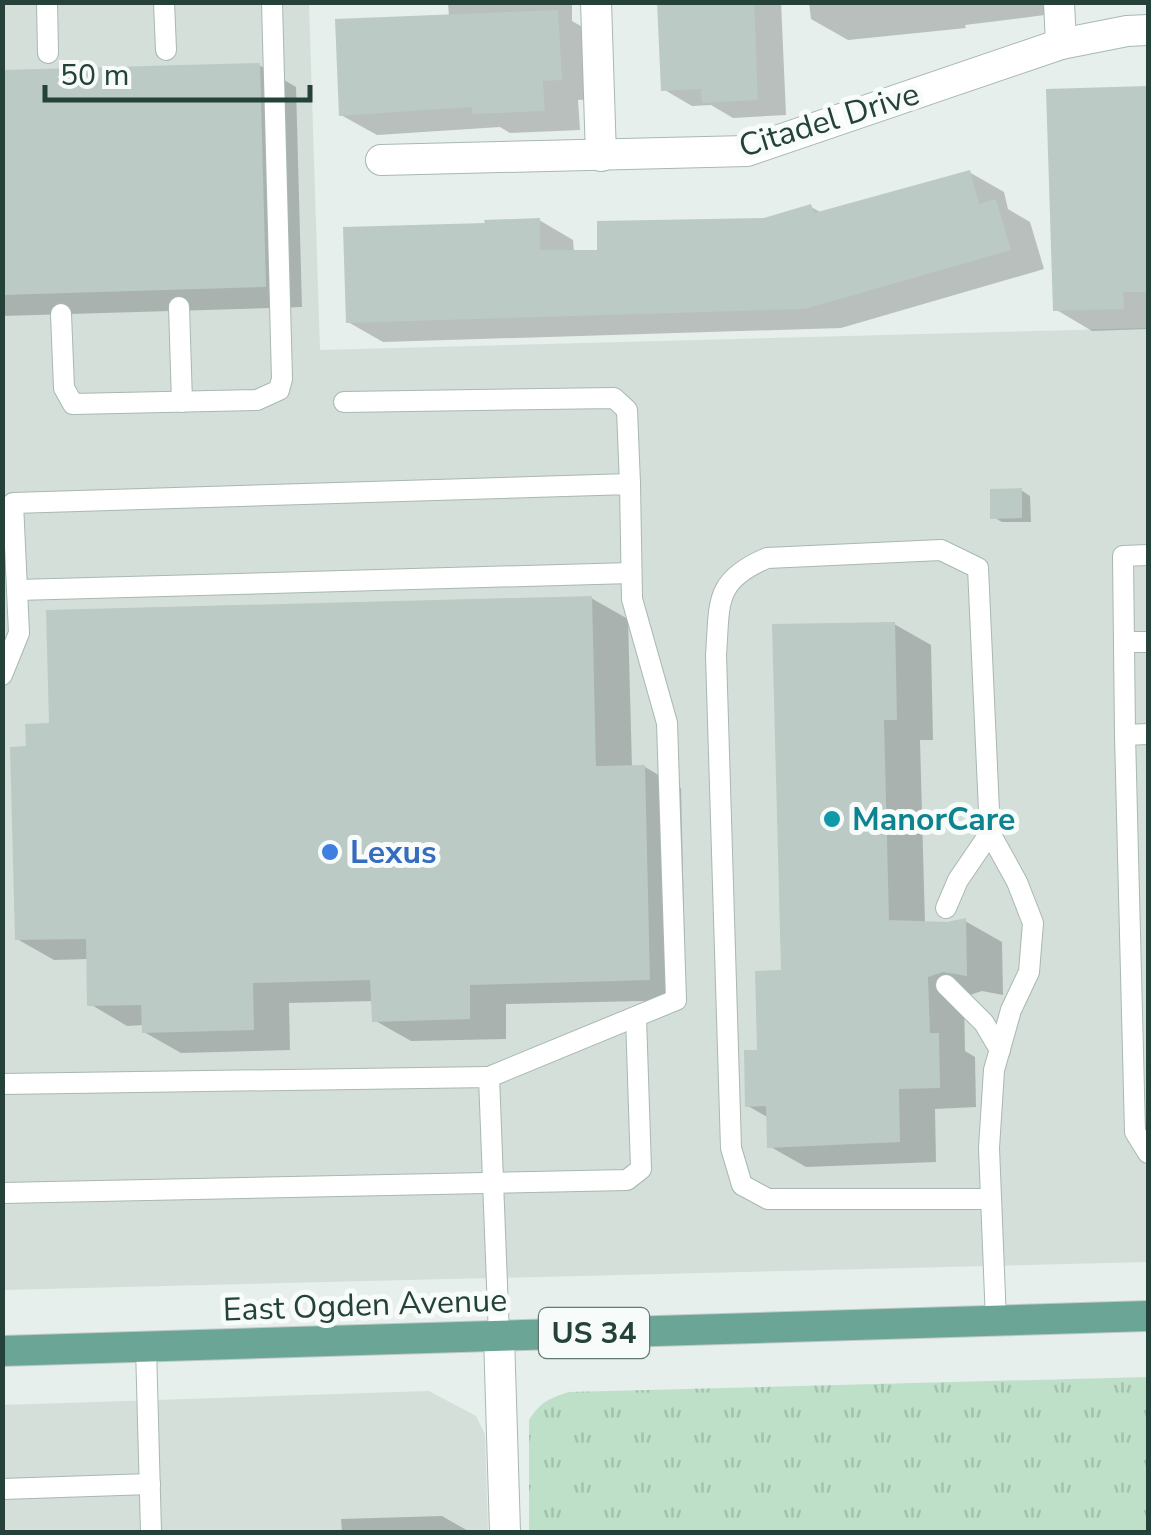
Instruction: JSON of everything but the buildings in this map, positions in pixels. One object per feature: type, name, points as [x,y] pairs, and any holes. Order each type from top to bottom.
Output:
[{"type":"main road","name":"East Ogden Avenue","points":[[2,1351],[1148,1316]]},
{"type":"street","points":[[596,2],[601,156]]},
{"type":"street","points":[[1060,2],[1061,44]]},
{"type":"street","name":"Citadel Drive","points":[[381,160],[747,152],[1061,44],[1148,30]]},
{"type":"street","points":[[500,1336],[505,1532]]},
{"type":"lane","points":[[46,2],[48,52]]},
{"type":"lane","points":[[164,2],[166,50]]},
{"type":"lane","points":[[62,314],[64,388],[73,404],[257,400],[279,390],[282,378],[272,2]]},
{"type":"lane","points":[[178,307],[182,402]]},
{"type":"lane","points":[[2,1084],[489,1077],[676,1000],[667,723],[632,599],[627,410],[614,398],[344,402]]},
{"type":"lane","points":[[2,675],[19,633],[14,503],[630,484]]},
{"type":"lane","points":[[991,1199],[795,1201],[768,1199],[742,1185],[732,1148],[716,655],[721,593],[742,568],[767,558],[941,550],[978,568],[990,833],[1017,882],[1033,923],[1030,972],[1010,1010],[994,1070],[991,1199],[996,1320]]},
{"type":"lane","points":[[1148,555],[1123,556],[1125,734],[1141,1074],[1135,1132],[1148,1153]]},
{"type":"lane","points":[[18,590],[631,573]]},
{"type":"lane","points":[[1124,642],[1148,642]]},
{"type":"lane","points":[[1125,734],[1148,734]]},
{"type":"lane","points":[[946,908],[958,880],[990,833]]},
{"type":"lane","points":[[946,985],[984,1024],[1000,1050]]},
{"type":"lane","points":[[2,1194],[493,1180],[627,1180],[641,1169],[636,1017]]},
{"type":"lane","points":[[489,1077],[500,1336]]},
{"type":"lane","points":[[146,1347],[151,1532]]},
{"type":"lane","points":[[2,1489],[150,1484]]},
{"type":"shaded area","points":[[2,3],[309,3],[320,350],[1148,328],[1148,1262],[3,1290]]},
{"type":"shaded area","points":[[429,1391],[476,1416],[485,1434],[488,1532],[3,1532],[2,1405]]},
{"type":"green space","points":[[1148,1377],[1148,1532],[529,1532],[529,1420],[546,1402],[569,1392]]},
{"type":"place","name":"ManorCare","points":[[832,819]]},
{"type":"place","name":"Lexus","points":[[330,852]]}]
